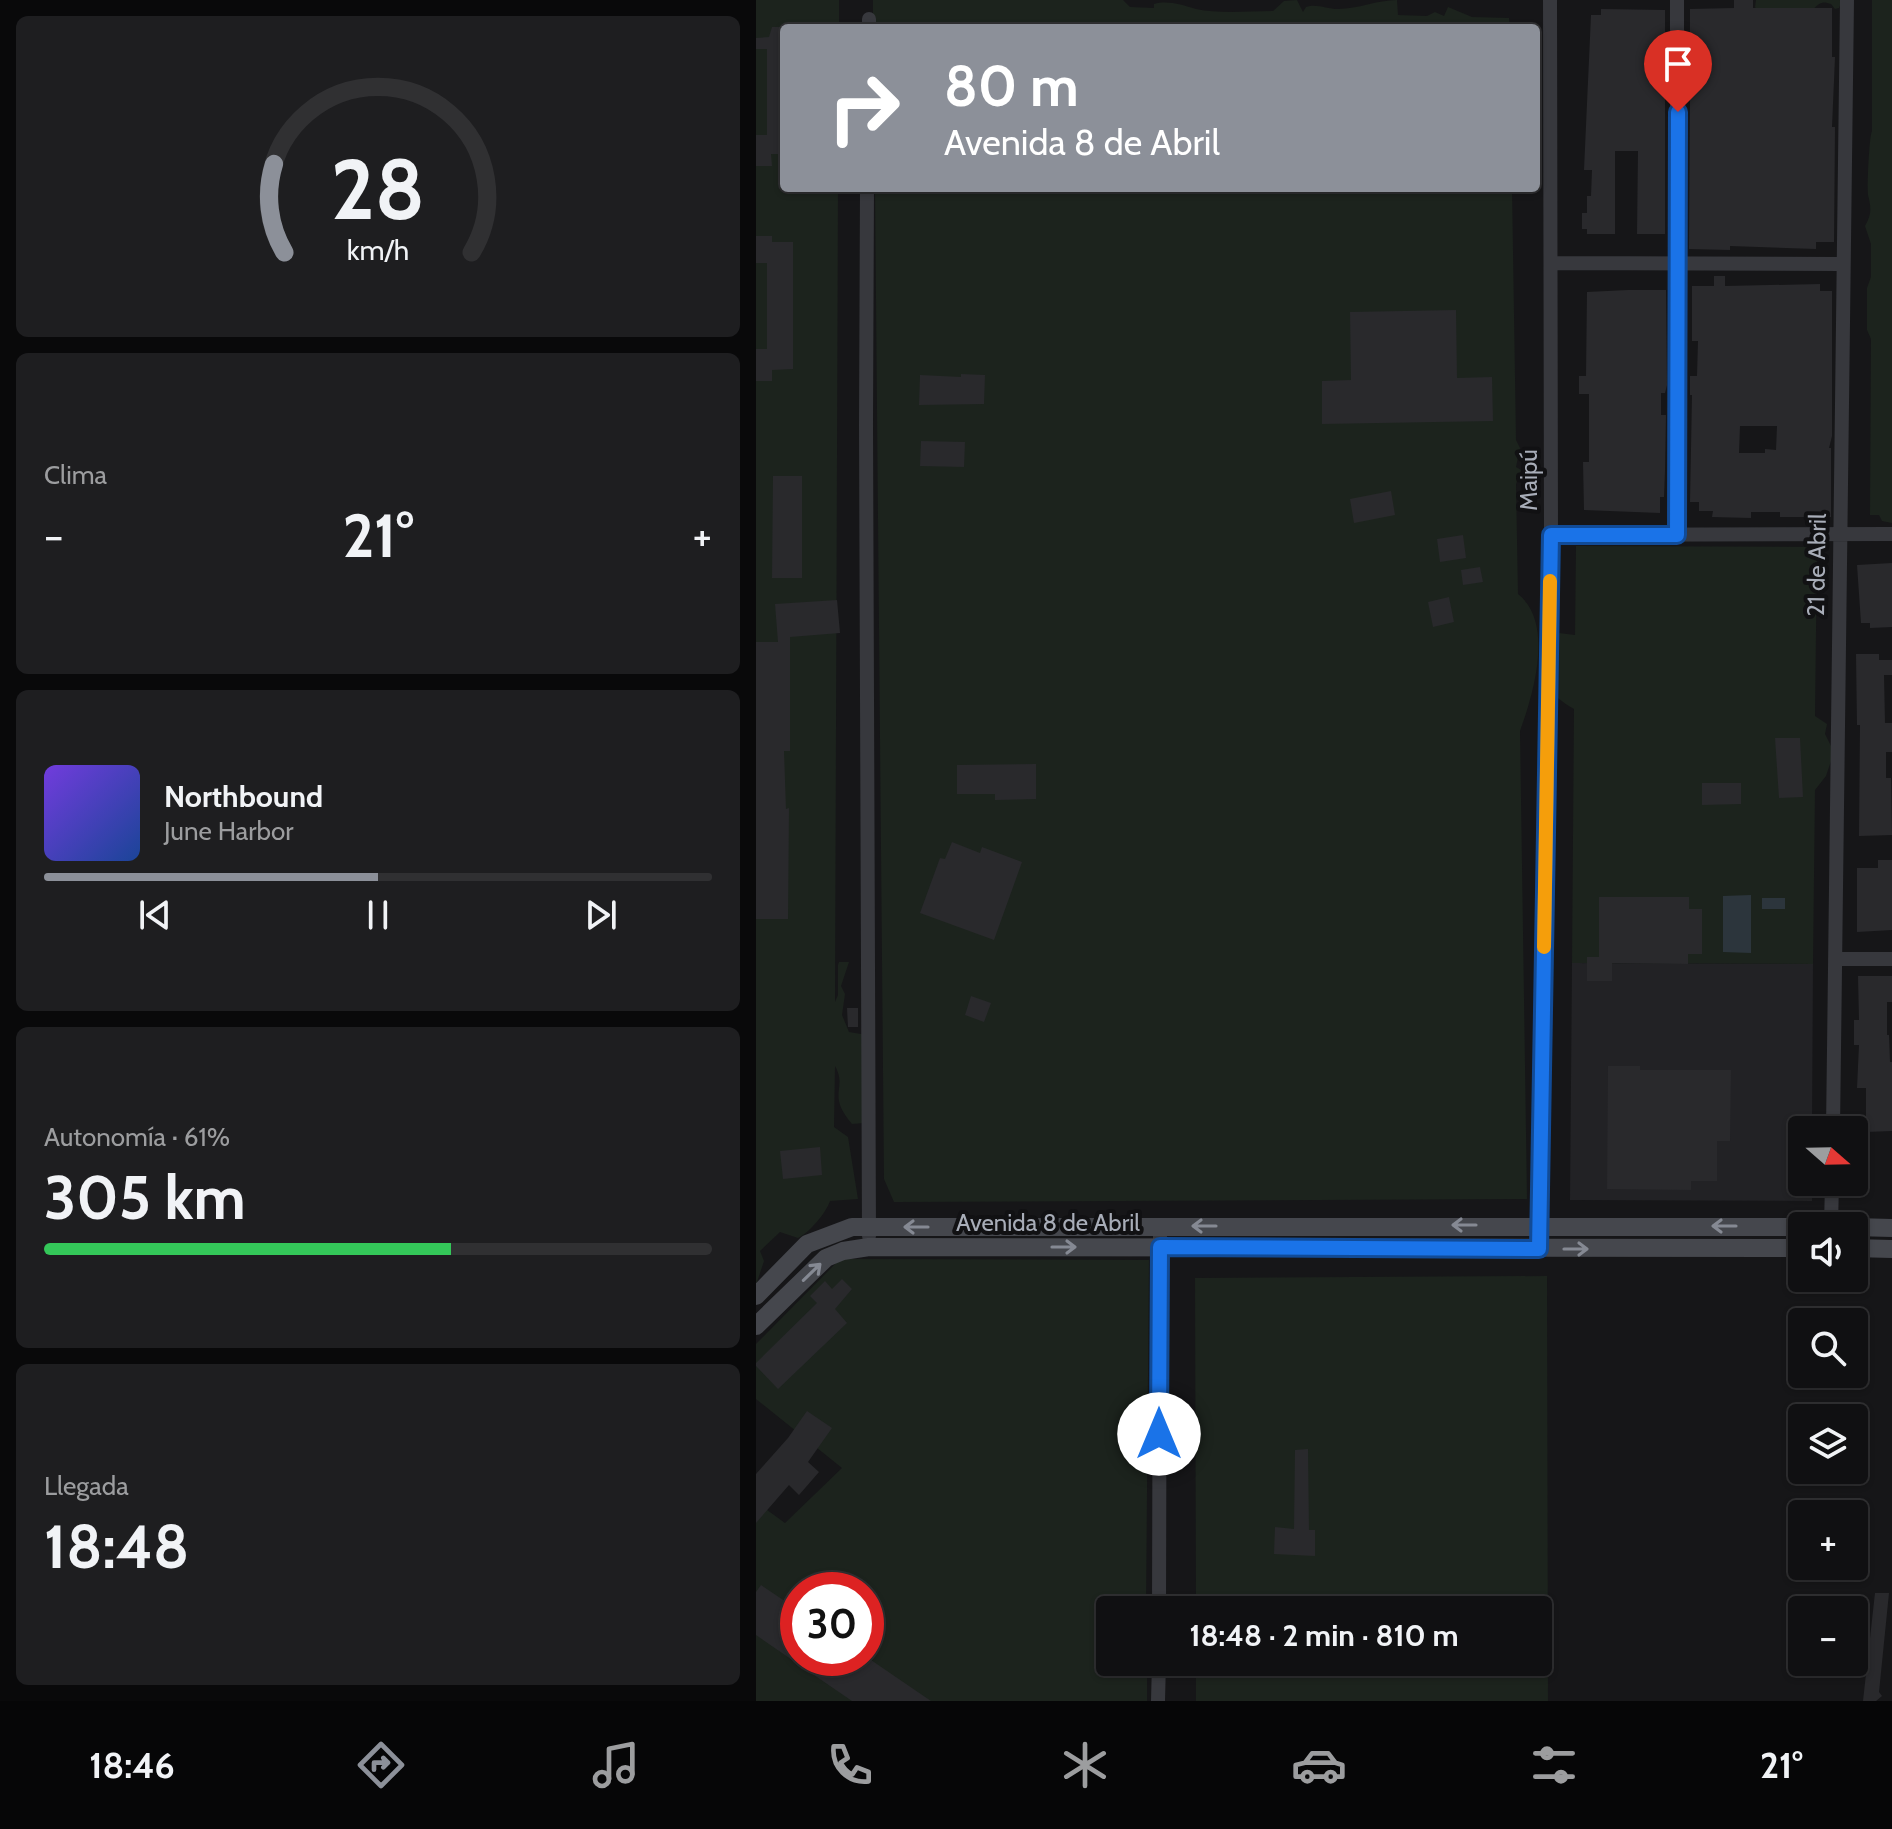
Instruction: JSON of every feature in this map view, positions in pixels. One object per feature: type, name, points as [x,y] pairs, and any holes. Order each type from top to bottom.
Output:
[{"type":"main road","name":"Avenida 8 de Abril","points":[[756,1296],[807,1244],[852,1227],[1788,1227]]},
{"type":"main road","points":[[1868,1227],[1892,1228]]},
{"type":"main road","name":"Avenida 8 de Abril","points":[[756,1326],[826,1258],[843,1251],[869,1247],[1788,1248]]},
{"type":"main road","points":[[1868,1248],[1892,1249]]},
{"type":"street","name":"Maipú","points":[[1539,1249],[1551,535],[1550,0]]},
{"type":"street","points":[[1677,0],[1677,535]]},
{"type":"street","name":"21 de Abril","points":[[1833,1116],[1847,0]]},
{"type":"street","points":[[867,192],[869,1247]]},
{"type":"street","points":[[1551,263],[1842,264]]},
{"type":"street","points":[[1551,535],[1892,534]]},
{"type":"street","points":[[1835,959],[1892,959]]},
{"type":"street","points":[[1159,1596],[1160,1226]]},
{"type":"street","points":[[1158,1701],[1159,1676]]},
{"type":"shaded area","points":[[756,0],[839,0],[839,24],[780,24],[780,192],[838,192],[835,1002],[839,962],[849,962],[841,986],[845,994],[842,1015],[849,1032],[867,1035],[864,1123],[852,1124],[844,1114],[840,1106],[835,1066],[834,1127],[848,1137],[858,1199],[830,1201],[817,1222],[798,1238],[780,1232],[760,1251],[764,1261],[756,1285]]},
{"type":"shaded area","points":[[873,0],[1123,0],[1130,7],[1154,8],[1154,4],[1170,3],[1205,11],[1234,12],[1273,11],[1284,1],[1297,0],[1303,12],[1310,6],[1345,9],[1397,0],[1398,15],[1427,16],[1435,12],[1444,16],[1448,7],[1472,17],[1509,18],[1510,24],[873,24]]},
{"type":"shaded area","points":[[1756,0],[1842,0],[1839,8],[1835,9],[1825,2],[1812,11],[1758,12]]},
{"type":"shaded area","points":[[1872,0],[1892,0],[1892,523],[1882,521],[1879,515],[1870,515],[1871,339],[1867,330],[1867,288],[1871,277],[1871,244],[1865,226],[1870,210]]},
{"type":"shaded area","points":[[875,192],[1512,192],[1516,440],[1520,448],[1516,467],[1521,470],[1516,484],[1518,594],[1529,607],[1536,623],[1538,641],[1535,679],[1520,731],[1527,1199],[894,1202],[884,1179]]},
{"type":"shaded area","points":[[1576,546],[1817,547],[1815,716],[1827,724],[1825,734],[1834,752],[1826,776],[1815,790],[1813,964],[1572,963],[1574,709],[1544,688],[1559,633],[1575,635]]},
{"type":"shaded area","points":[[1751,895],[1751,953],[1723,952],[1723,896]]},
{"type":"shaded area","points":[[1762,898],[1785,898],[1785,909],[1762,909]]},
{"type":"shaded area","points":[[1572,963],[1813,964],[1812,1116],[1788,1116],[1788,1196],[1812,1196],[1812,1201],[1570,1200]]},
{"type":"shaded area","points":[[840,1259],[1149,1260],[1146,1596],[1096,1596],[1096,1676],[1147,1676],[1147,1701],[756,1701],[756,1502],[785,1523],[842,1468],[756,1399],[756,1344]]},
{"type":"shaded area","points":[[1547,1276],[1548,1596],[1196,1596],[1195,1278]]},
{"type":"shaded area","points":[[1196,1676],[1548,1676],[1548,1701],[1196,1701]]},
{"type":"building","points":[[1734,0],[1753,0],[1753,8],[1832,8],[1832,57],[1835,57],[1832,127],[1835,127],[1834,242],[1816,242],[1816,249],[1730,246],[1730,250],[1689,249],[1690,101],[1687,57],[1690,57],[1690,9],[1734,8]]},
{"type":"building","points":[[1601,9],[1665,10],[1665,234],[1637,234],[1638,151],[1615,151],[1615,234],[1587,234],[1587,229],[1582,229],[1582,213],[1587,213],[1587,196],[1591,196],[1592,170],[1584,170],[1591,15],[1601,15]]},
{"type":"building","points":[[772,27],[780,27],[780,154],[771,154],[772,166],[756,166],[756,135],[767,135],[767,49],[756,49],[756,38],[769,37]]},
{"type":"building","points":[[756,236],[772,236],[772,242],[793,242],[793,369],[772,370],[772,381],[756,381],[756,349],[767,349],[767,263],[756,263]]},
{"type":"building","points":[[1714,276],[1725,276],[1725,286],[1820,284],[1820,291],[1832,291],[1831,517],[1780,517],[1780,512],[1751,512],[1751,518],[1712,517],[1713,511],[1699,511],[1699,502],[1690,502],[1690,376],[1697,376],[1698,341],[1692,341],[1692,286],[1714,286]],"holes":[[[1740,426],[1777,426],[1776,450],[1739,453]]]},
{"type":"building","points":[[1666,290],[1667,385],[1665,393],[1661,393],[1661,415],[1666,415],[1665,471],[1660,513],[1584,510],[1583,462],[1589,462],[1589,394],[1579,394],[1579,376],[1586,376],[1587,292]]},
{"type":"building","points":[[1456,310],[1457,378],[1492,377],[1493,421],[1322,424],[1322,381],[1351,380],[1350,312]]},
{"type":"building","points":[[961,374],[985,375],[984,404],[919,405],[920,375],[961,377]]},
{"type":"building","points":[[921,441],[965,442],[964,467],[920,466]]},
{"type":"building","points":[[773,476],[802,476],[802,578],[772,578]]},
{"type":"building","points":[[1391,491],[1395,515],[1354,523],[1350,499]]},
{"type":"building","points":[[1463,535],[1466,558],[1440,562],[1437,539]]},
{"type":"building","points":[[1892,563],[1892,627],[1870,628],[1870,623],[1861,623],[1857,565]]},
{"type":"building","points":[[1480,567],[1483,582],[1463,585],[1461,570]]},
{"type":"building","points":[[1449,597],[1454,622],[1433,627],[1428,602]]},
{"type":"building","points":[[837,600],[840,633],[790,637],[790,751],[784,751],[786,809],[789,808],[788,919],[756,919],[756,642],[778,642],[775,604]]},
{"type":"building","points":[[1856,654],[1879,654],[1879,660],[1892,660],[1892,675],[1884,675],[1885,723],[1892,723],[1892,752],[1886,752],[1886,778],[1891,778],[1892,835],[1859,836],[1860,725],[1857,725]]},
{"type":"building","points":[[1775,738],[1800,738],[1803,797],[1779,798]]},
{"type":"building","points":[[1036,764],[1036,799],[995,800],[995,794],[957,794],[957,765]]},
{"type":"building","points":[[1702,783],[1741,783],[1741,804],[1702,805]]},
{"type":"building","points":[[952,842],[980,853],[982,847],[1022,862],[994,940],[920,913],[940,858],[945,859]]},
{"type":"building","points":[[1878,860],[1892,860],[1892,930],[1857,932],[1857,868],[1878,868]]},
{"type":"building","points":[[1599,897],[1689,897],[1689,909],[1702,909],[1702,954],[1688,954],[1688,964],[1612,963],[1612,981],[1587,981],[1587,957],[1599,957]]},
{"type":"building","points":[[1858,976],[1892,976],[1892,1002],[1887,1002],[1887,1035],[1892,1062],[1892,1131],[1868,1132],[1866,1088],[1857,1088],[1859,1045],[1854,1045],[1854,1020],[1859,1020]]},
{"type":"building","points":[[971,996],[991,1003],[984,1022],[965,1015]]},
{"type":"building","points":[[847,1008],[858,1008],[858,1027],[848,1027]]},
{"type":"building","points":[[1608,1066],[1640,1066],[1640,1070],[1731,1070],[1730,1141],[1717,1141],[1717,1181],[1691,1181],[1691,1190],[1607,1189]]},
{"type":"building","points":[[820,1147],[822,1175],[783,1179],[780,1151]]},
{"type":"building","points":[[842,1279],[852,1289],[835,1309],[847,1323],[778,1389],[756,1363],[817,1303],[810,1296],[825,1281],[832,1289]]},
{"type":"building","points":[[807,1411],[832,1428],[808,1462],[819,1472],[799,1495],[789,1485],[756,1523],[756,1474]]},
{"type":"building","points":[[1308,1449],[1309,1530],[1315,1530],[1315,1556],[1274,1554],[1275,1527],[1294,1529],[1295,1450]]},
{"type":"building","points":[[761,1585],[780,1598],[780,1652],[756,1635],[756,1592]]},
{"type":"building","points":[[1875,1593],[1889,1593],[1879,1692],[1882,1696],[1876,1701],[1863,1701]]},
{"type":"building","points":[[884,1669],[931,1701],[852,1701],[816,1676],[884,1676]]},
{"type":"slow traffic","points":[[1544,947],[1550,581]]},
{"type":"route","points":[[1159,1434],[1160,1247],[1539,1249],[1551,535],[1677,535],[1678,112]]}]
